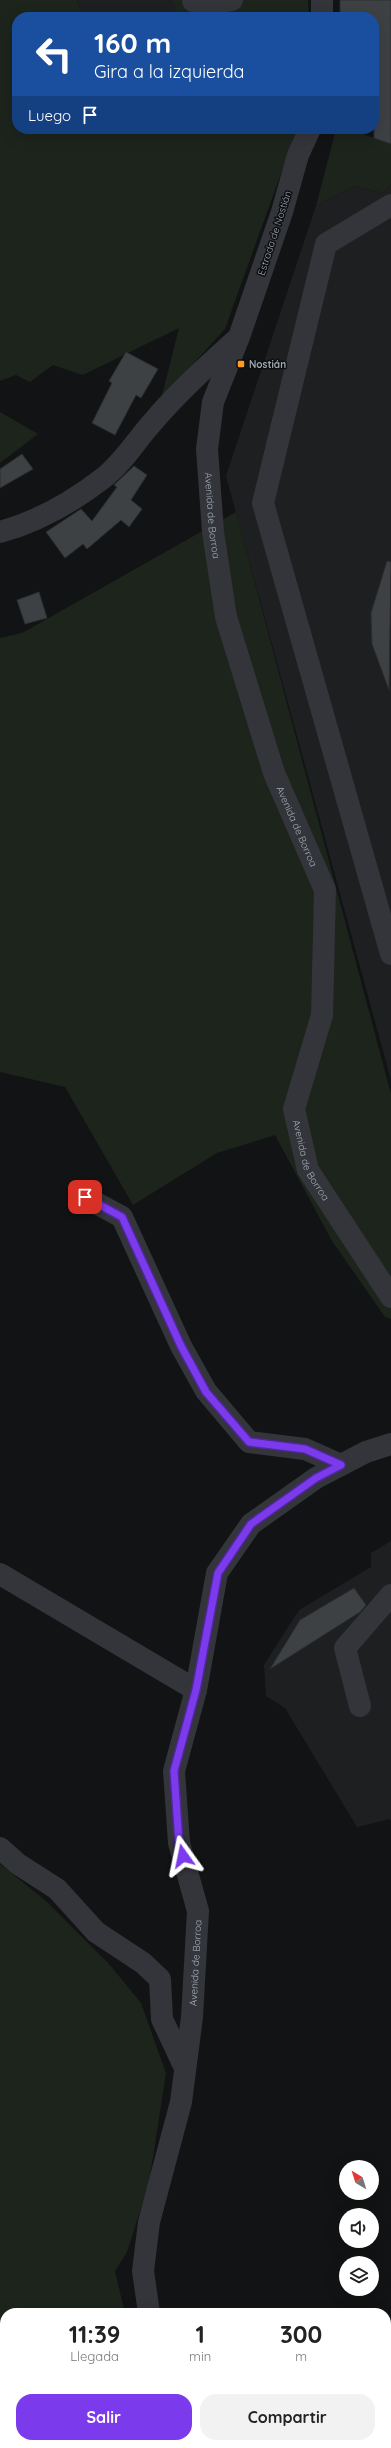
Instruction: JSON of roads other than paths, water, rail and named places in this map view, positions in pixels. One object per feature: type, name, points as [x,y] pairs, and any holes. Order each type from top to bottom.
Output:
[{"type":"street","points":[[193,1],[221,2],[232,0]]},
{"type":"street","points":[[322,0],[322,12]]},
{"type":"street","name":"Estrada de Nostián","points":[[239,337],[282,212],[298,155],[308,134]]},
{"type":"street","points":[[391,205],[326,244],[263,503],[391,954]]},
{"type":"street","points":[[0,532],[27,524],[103,478],[125,458],[150,424],[192,378],[239,337]]},
{"type":"street","name":"Avenida de Borroa","points":[[239,337],[213,402],[207,449],[213,532],[226,617],[274,772],[325,890],[322,1015],[294,1109],[308,1170],[391,1297]]},
{"type":"street","points":[[85,1197],[122,1217],[181,1346],[206,1392],[249,1442],[305,1449],[341,1465]]},
{"type":"street","name":"Avenida de Borroa","points":[[148,2308],[144,2271],[149,2222],[181,2102],[192,2017],[198,1911],[179,1843],[174,1771],[196,1690],[218,1573],[251,1524],[316,1478],[366,1452],[391,1444]]},
{"type":"street","points":[[0,1574],[196,1690]]},
{"type":"street","points":[[360,1706],[344,1648],[391,1595]]},
{"type":"street","points":[[0,1848],[18,1864],[57,1889],[96,1932],[143,1963],[160,1979],[162,2019],[186,2068]]},
{"type":"place","name":"Nostián","points":[[241,364]]}]
